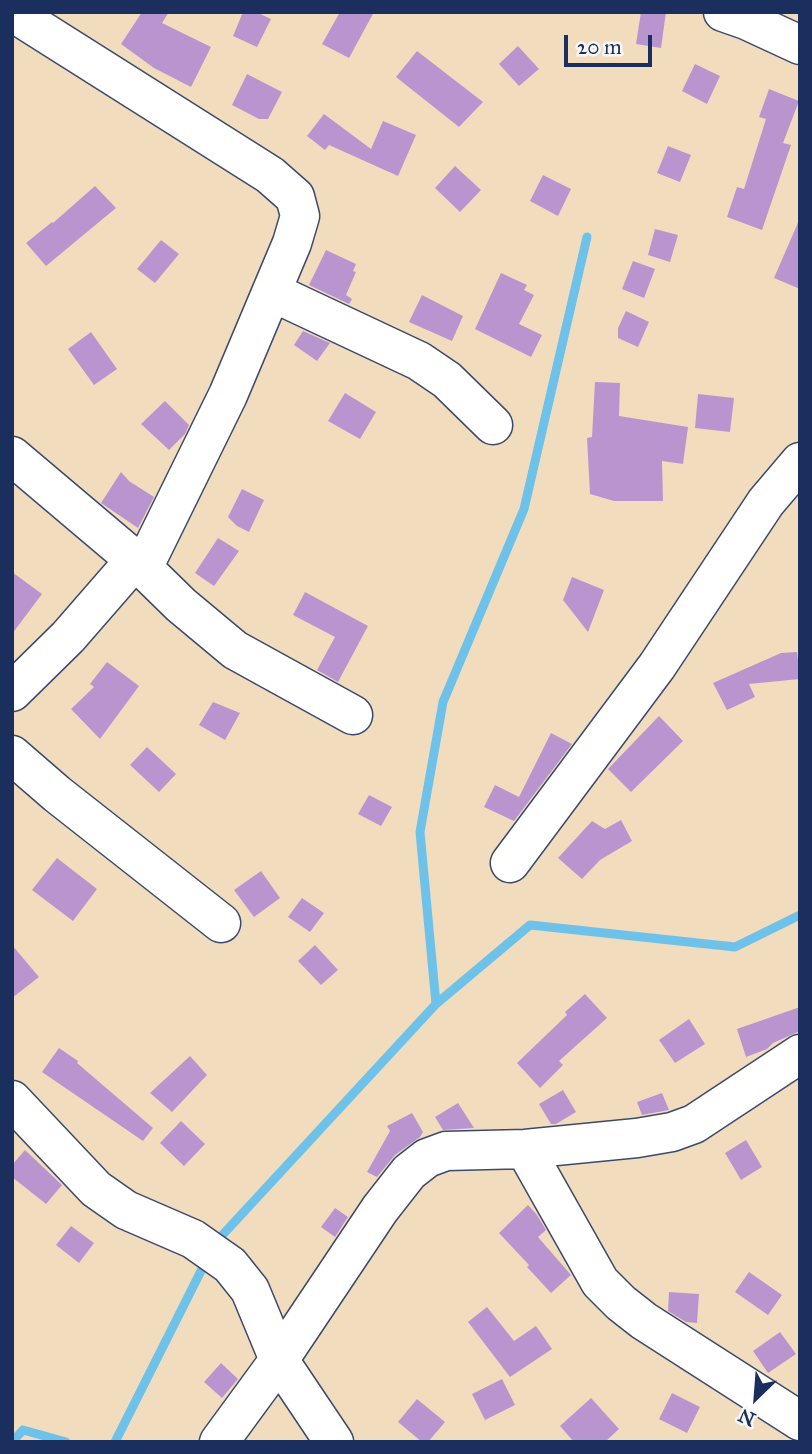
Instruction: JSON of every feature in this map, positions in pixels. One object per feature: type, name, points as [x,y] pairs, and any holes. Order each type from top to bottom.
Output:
[{"type":"street","points":[[12,12],[270,175],[295,197],[300,216],[292,243],[228,395],[139,564],[12,692]]},
{"type":"street","points":[[738,15],[800,46]]},
{"type":"street","points":[[272,292],[419,361],[447,380],[493,425]]},
{"type":"street","points":[[12,456],[235,650],[353,715]]},
{"type":"street","points":[[510,863],[657,666],[766,502],[800,463]]},
{"type":"street","points":[[12,755],[57,794],[221,923]]},
{"type":"street","points":[[219,1442],[279,1360],[380,1209],[409,1172],[427,1158],[446,1151],[525,1149],[673,1132],[694,1124],[800,1054]]},
{"type":"street","points":[[12,1100],[96,1189],[126,1210],[193,1239],[230,1265],[250,1290],[279,1360],[334,1442]]},
{"type":"street","points":[[525,1149],[600,1282],[621,1303],[644,1321],[800,1420]]},
{"type":"building","points":[[142,12],[169,12],[162,23],[211,47],[191,87],[154,68],[121,44]]},
{"type":"building","points":[[243,12],[256,12],[271,19],[257,47],[233,36]]},
{"type":"building","points":[[340,12],[374,12],[349,58],[322,44]]},
{"type":"building","points":[[641,12],[666,12],[661,48],[636,44]]},
{"type":"building","points":[[518,46],[539,69],[519,86],[499,64]]},
{"type":"building","points":[[417,51],[483,102],[459,127],[396,77]]},
{"type":"building","points":[[695,64],[720,76],[707,104],[682,91]]},
{"type":"building","points":[[247,74],[282,92],[268,119],[259,119],[232,105]]},
{"type":"building","points":[[769,89],[799,101],[783,143],[791,145],[762,230],[727,217],[737,187],[744,189],[766,119],[759,117]]},
{"type":"building","points":[[324,114],[371,149],[383,121],[416,135],[398,176],[329,145],[325,150],[307,136]]},
{"type":"building","points":[[668,146],[691,155],[680,182],[657,173]]},
{"type":"building","points":[[455,166],[481,190],[460,212],[435,188]]},
{"type":"building","points":[[543,175],[571,189],[558,216],[530,201]]},
{"type":"building","points":[[95,186],[116,208],[46,266],[26,243]]},
{"type":"building","points":[[800,218],[800,289],[774,278]]},
{"type":"building","points":[[655,229],[678,235],[670,262],[648,255]]},
{"type":"building","points":[[161,240],[179,254],[155,283],[137,269]]},
{"type":"building","points":[[326,250],[356,264],[353,271],[356,272],[346,295],[352,299],[349,304],[309,285]]},
{"type":"building","points":[[633,261],[655,269],[644,298],[622,289]]},
{"type":"building","points":[[501,273],[527,285],[524,290],[534,295],[519,324],[542,335],[531,357],[475,329]]},
{"type":"building","points":[[422,295],[463,316],[452,341],[409,322]]},
{"type":"building","points":[[626,311],[649,322],[638,347],[618,338],[618,328]]},
{"type":"building","points":[[303,331],[330,343],[317,361],[294,345]]},
{"type":"building","points":[[91,332],[117,369],[94,385],[68,349]]},
{"type":"building","points":[[595,382],[620,383],[619,416],[688,427],[683,464],[662,461],[663,501],[614,501],[590,494],[587,438],[592,437]]},
{"type":"building","points":[[345,393],[376,412],[360,439],[328,421]]},
{"type":"building","points":[[698,394],[734,398],[730,432],[695,428]]},
{"type":"building","points":[[165,401],[189,425],[185,434],[169,450],[141,424]]},
{"type":"building","points":[[121,472],[129,481],[154,497],[138,528],[101,503]]},
{"type":"building","points":[[242,489],[264,500],[249,532],[228,517]]},
{"type":"building","points":[[218,538],[239,551],[214,586],[195,573]]},
{"type":"building","points":[[12,572],[42,594],[12,634]]},
{"type":"building","points":[[572,577],[604,590],[588,632],[563,600]]},
{"type":"building","points":[[305,592],[368,626],[338,682],[317,670],[335,637],[293,615]]},
{"type":"building","points":[[797,652],[800,679],[749,684],[755,697],[727,710],[713,683],[781,653]]},
{"type":"building","points":[[107,662],[139,686],[100,739],[71,709],[94,687],[90,684]]},
{"type":"building","points":[[213,702],[240,713],[225,740],[199,725]]},
{"type":"building","points":[[659,716],[683,741],[631,792],[608,769]]},
{"type":"building","points":[[551,733],[572,744],[514,821],[484,807],[495,785],[519,797]]},
{"type":"building","points":[[147,747],[176,774],[159,792],[130,765]]},
{"type":"building","points":[[369,795],[392,807],[381,826],[358,814]]},
{"type":"building","points":[[621,820],[632,841],[600,860],[582,879],[558,858],[592,821],[605,829]]},
{"type":"building","points":[[57,858],[97,889],[73,921],[32,890]]},
{"type":"building","points":[[261,871],[280,898],[254,917],[234,890]]},
{"type":"building","points":[[302,898],[324,913],[310,932],[288,917]]},
{"type":"building","points":[[12,945],[39,977],[12,998]]},
{"type":"building","points":[[315,945],[338,970],[321,985],[298,961]]},
{"type":"building","points":[[585,994],[607,1018],[559,1061],[563,1065],[540,1088],[517,1063]]},
{"type":"building","points":[[800,1007],[800,1031],[746,1057],[737,1029]]},
{"type":"building","points":[[689,1019],[705,1044],[675,1063],[659,1040]]},
{"type":"building","points":[[59,1048],[78,1061],[77,1063],[153,1128],[143,1141],[42,1072]]},
{"type":"building","points":[[190,1056],[207,1075],[172,1112],[150,1093]]},
{"type":"building","points":[[563,1090],[576,1112],[556,1124],[551,1124],[539,1104]]},
{"type":"building","points":[[662,1093],[669,1110],[642,1115],[637,1102]]},
{"type":"building","points":[[458,1103],[474,1128],[443,1130],[435,1117]]},
{"type":"building","points":[[412,1113],[423,1132],[420,1137],[395,1155],[377,1177],[367,1172],[390,1131],[387,1126]]},
{"type":"building","points":[[181,1121],[205,1144],[184,1166],[160,1143]]},
{"type":"building","points":[[746,1140],[762,1167],[741,1180],[725,1153]]},
{"type":"building","points":[[25,1150],[62,1185],[46,1204],[12,1177],[12,1165]]},
{"type":"building","points":[[528,1205],[546,1230],[538,1237],[571,1275],[551,1293],[499,1233]]},
{"type":"building","points":[[335,1208],[348,1217],[335,1237],[321,1227]]},
{"type":"building","points":[[71,1226],[94,1243],[79,1263],[56,1245]]},
{"type":"building","points":[[749,1272],[782,1295],[768,1315],[735,1292]]},
{"type":"building","points":[[669,1292],[699,1294],[697,1323],[686,1322],[668,1311]]},
{"type":"building","points":[[487,1307],[514,1341],[536,1326],[552,1349],[510,1377],[468,1322]]},
{"type":"building","points":[[780,1332],[796,1354],[768,1373],[753,1351]]},
{"type":"building","points":[[221,1363],[238,1379],[222,1398],[204,1382]]},
{"type":"building","points":[[502,1379],[515,1405],[485,1420],[472,1394]]},
{"type":"building","points":[[672,1393],[700,1407],[687,1433],[659,1419]]},
{"type":"building","points":[[591,1398],[619,1429],[605,1442],[574,1442],[560,1426]]},
{"type":"building","points":[[417,1399],[445,1422],[428,1442],[422,1442],[398,1422]]},
{"type":"waterway","points":[[436,1004],[420,832],[443,702],[524,509],[587,237]]},
{"type":"waterway","points":[[215,1243],[436,1004],[530,925],[735,947],[800,915]]},
{"type":"waterway","points":[[115,1442],[207,1259]]},
{"type":"waterway","points":[[12,1442],[23,1430],[66,1442]]}]
